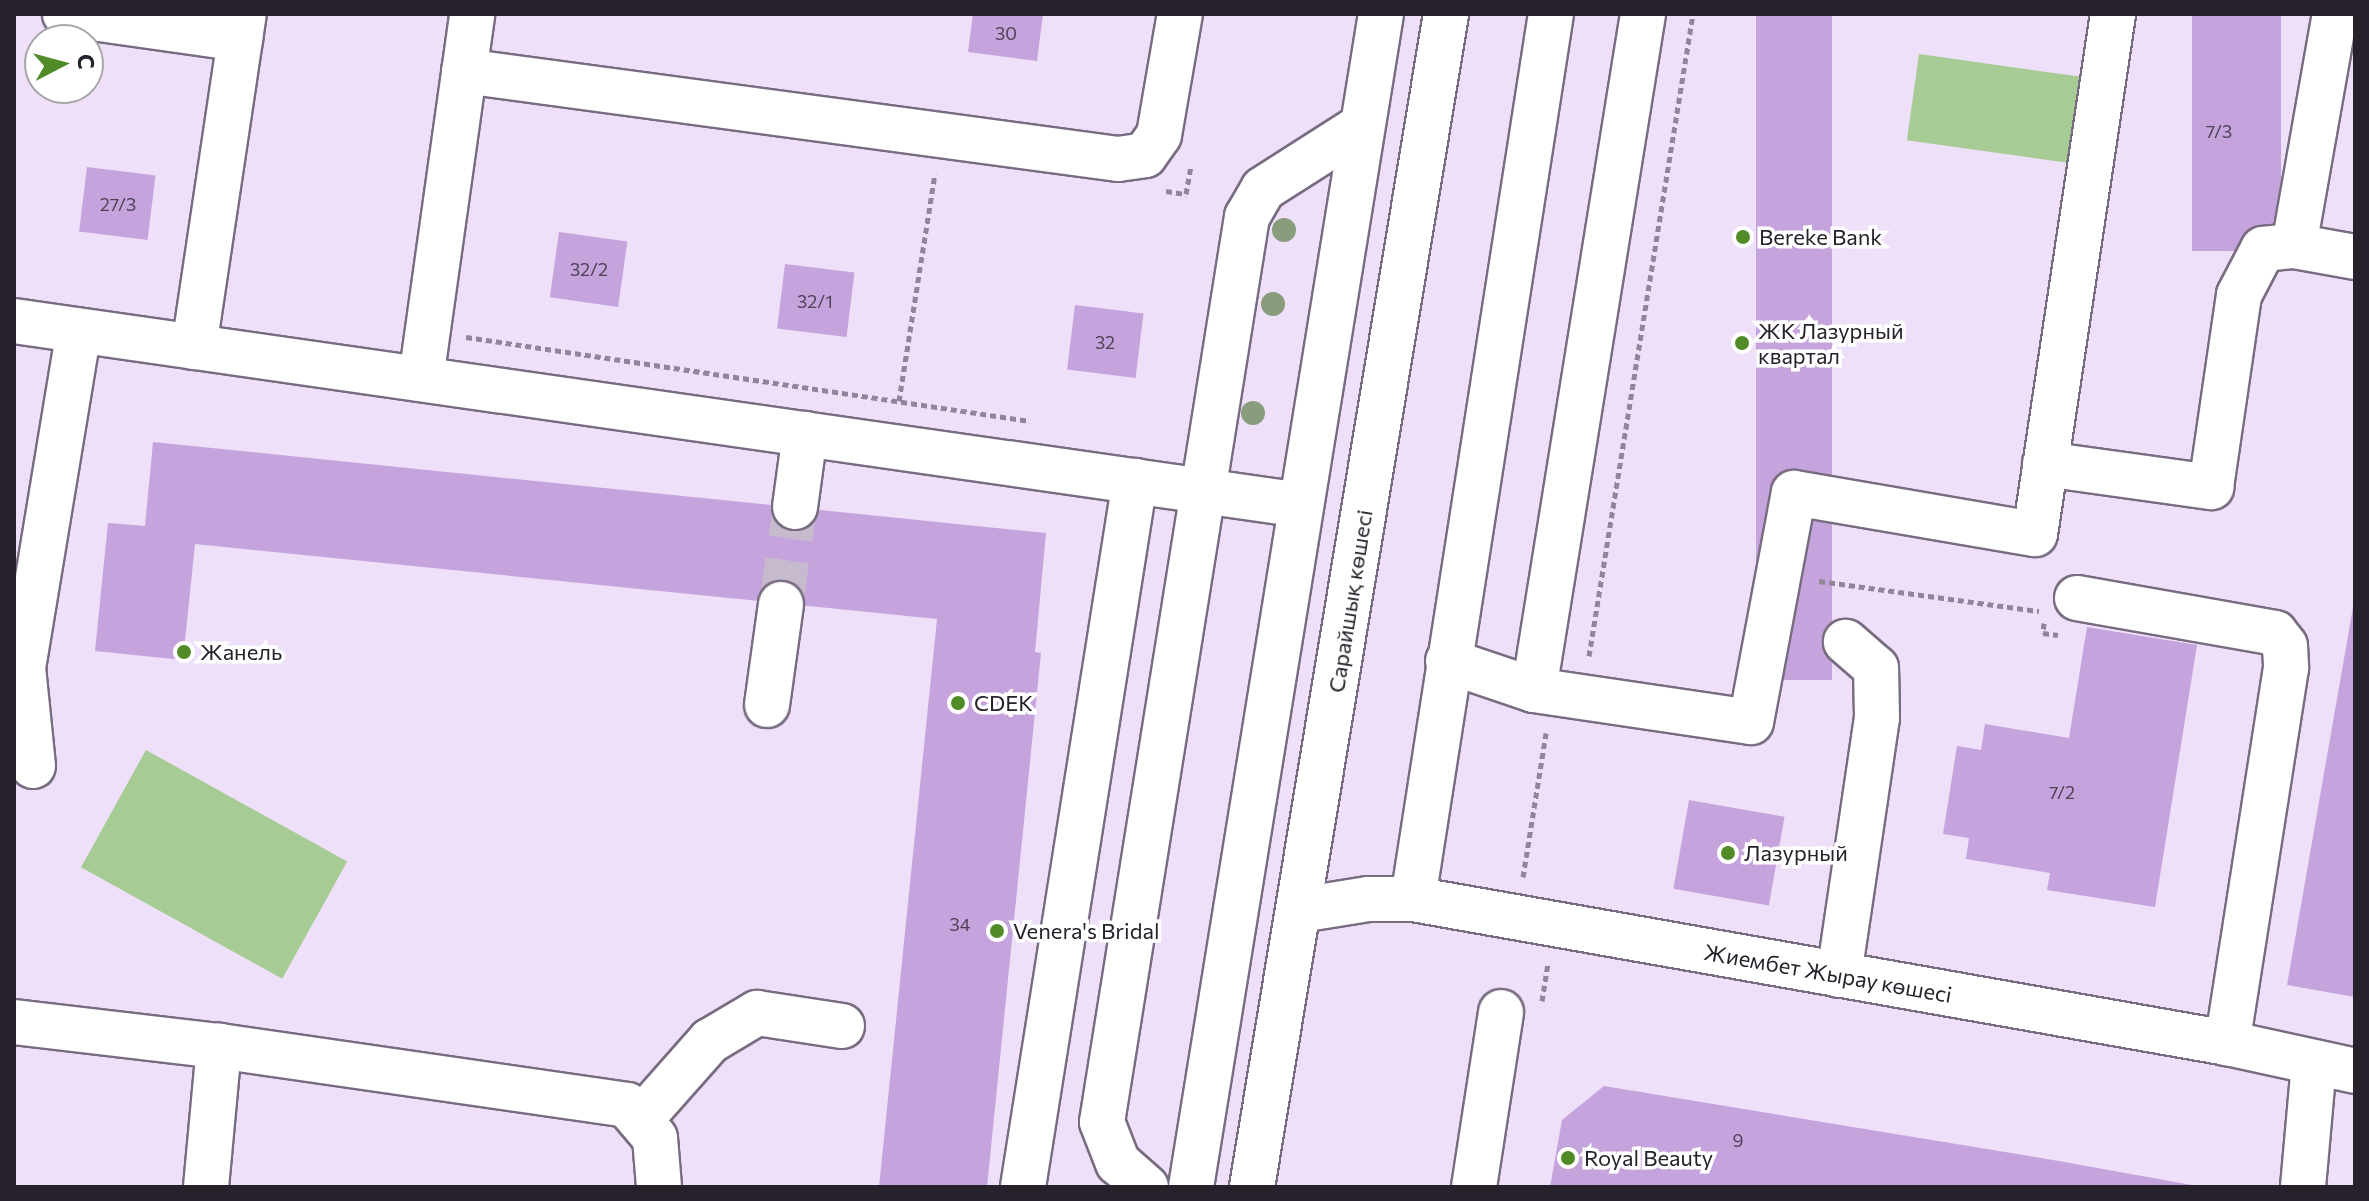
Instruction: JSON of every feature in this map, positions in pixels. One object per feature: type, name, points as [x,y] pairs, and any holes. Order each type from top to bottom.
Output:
[{"type":"street","points":[[65,14],[242,26],[194,347]]},
{"type":"street","points":[[421,379],[472,14]]},
{"type":"street","points":[[464,71],[1118,159],[1145,155],[1159,135],[1180,14]]},
{"type":"street","points":[[1191,1187],[1381,14]]},
{"type":"street","name":"Сарайшық көшесі","points":[[1252,1187],[1446,14]]},
{"type":"street","points":[[1413,899],[1551,14]]},
{"type":"street","points":[[1557,693],[1643,14]]},
{"type":"street","points":[[1448,661],[1557,693],[1751,722],[1783,576],[1794,493],[2035,534],[2113,14]]},
{"type":"street","points":[[2294,246],[2341,62],[2335,14]]},
{"type":"street","points":[[1146,1187],[1118,1163],[1102,1122],[1247,217],[1263,189],[1362,126]]},
{"type":"street","points":[[2045,464],[2211,487],[2239,295],[2263,249],[2294,246],[2355,257]]},
{"type":"street","points":[[14,321],[1301,505]]},
{"type":"street","points":[[33,766],[23,668],[79,331]]},
{"type":"street","points":[[795,507],[805,434]]},
{"type":"street","points":[[1023,1187],[1135,481]]},
{"type":"street","points":[[2077,598],[2275,633],[2285,646],[2286,668],[2227,1043]]},
{"type":"street","points":[[767,705],[781,604]]},
{"type":"street","points":[[1839,975],[1877,718],[1876,668],[1846,642]]},
{"type":"street","name":"Жиембет Жырау көшесі","points":[[1300,910],[1413,899],[2227,1043],[2334,1067]]},
{"type":"street","points":[[1474,1187],[1501,1012]]},
{"type":"street","points":[[640,1120],[710,1041],[757,1013],[842,1026]]},
{"type":"street","points":[[14,1022],[219,1046],[627,1105],[655,1138],[659,1187]]},
{"type":"street","points":[[206,1187],[219,1046]]},
{"type":"street","points":[[2303,1187],[2334,1067]]},
{"type":"path","points":[[1522,885],[1557,693],[1693,14]]},
{"type":"path","points":[[1156,190],[1186,194],[1194,149]]},
{"type":"path","points":[[892,447],[937,164]]},
{"type":"path","points":[[428,332],[1038,422]]},
{"type":"path","points":[[1783,576],[2046,612],[2043,633],[2068,637],[2077,598]]},
{"type":"green space","points":[[1919,54],[2088,78],[2076,164],[1907,140]]},
{"type":"green space","points":[[146,750],[347,862],[282,979],[81,867]]},
{"type":"building","points":[[973,14],[1043,14],[1037,61],[968,52]]},
{"type":"building","points":[[1756,14],[1832,14],[1832,680],[1756,680]]},
{"type":"building","points":[[2192,14],[2281,14],[2281,251],[2192,251]]},
{"type":"building","points":[[87,167],[155,175],[148,240],[79,232]]},
{"type":"building","points":[[559,232],[627,242],[618,307],[550,297]]},
{"type":"building","points":[[785,264],[854,273],[847,337],[777,329]]},
{"type":"building","points":[[1075,305],[1143,313],[1136,378],[1067,370]]},
{"type":"building","points":[[153,442],[1046,533],[1035,652],[1041,653],[987,1187],[879,1187],[937,619],[195,544],[183,660],[95,651],[108,523],[145,526]]},
{"type":"building","points":[[2355,596],[2355,997],[2287,985]]},
{"type":"building","points":[[2087,627],[2197,645],[2155,907],[2047,890],[2050,873],[1966,859],[1969,838],[1943,834],[1957,746],[1981,750],[1985,724],[2069,738]]},
{"type":"building","name":"Лазурный","points":[[1689,800],[1785,817],[1769,905],[1673,889]]},
{"type":"building","points":[[1604,1086],[2203,1187],[1550,1187],[1562,1120]]},
{"type":"tunnel","points":[[781,604],[795,507]]},
{"type":"place","name":"Bereke Bank","points":[[1743,237]]},
{"type":"place","name":"ЖК Лазурный квартал","points":[[1742,343]]},
{"type":"place","name":"Жанель","points":[[184,652]]},
{"type":"place","name":"CDEK","points":[[958,703]]},
{"type":"place","name":"Лазурный","points":[[1728,853]]},
{"type":"place","name":"Venera's Bridal","points":[[997,931]]},
{"type":"place","name":"Royal Beauty","points":[[1568,1158]]}]
